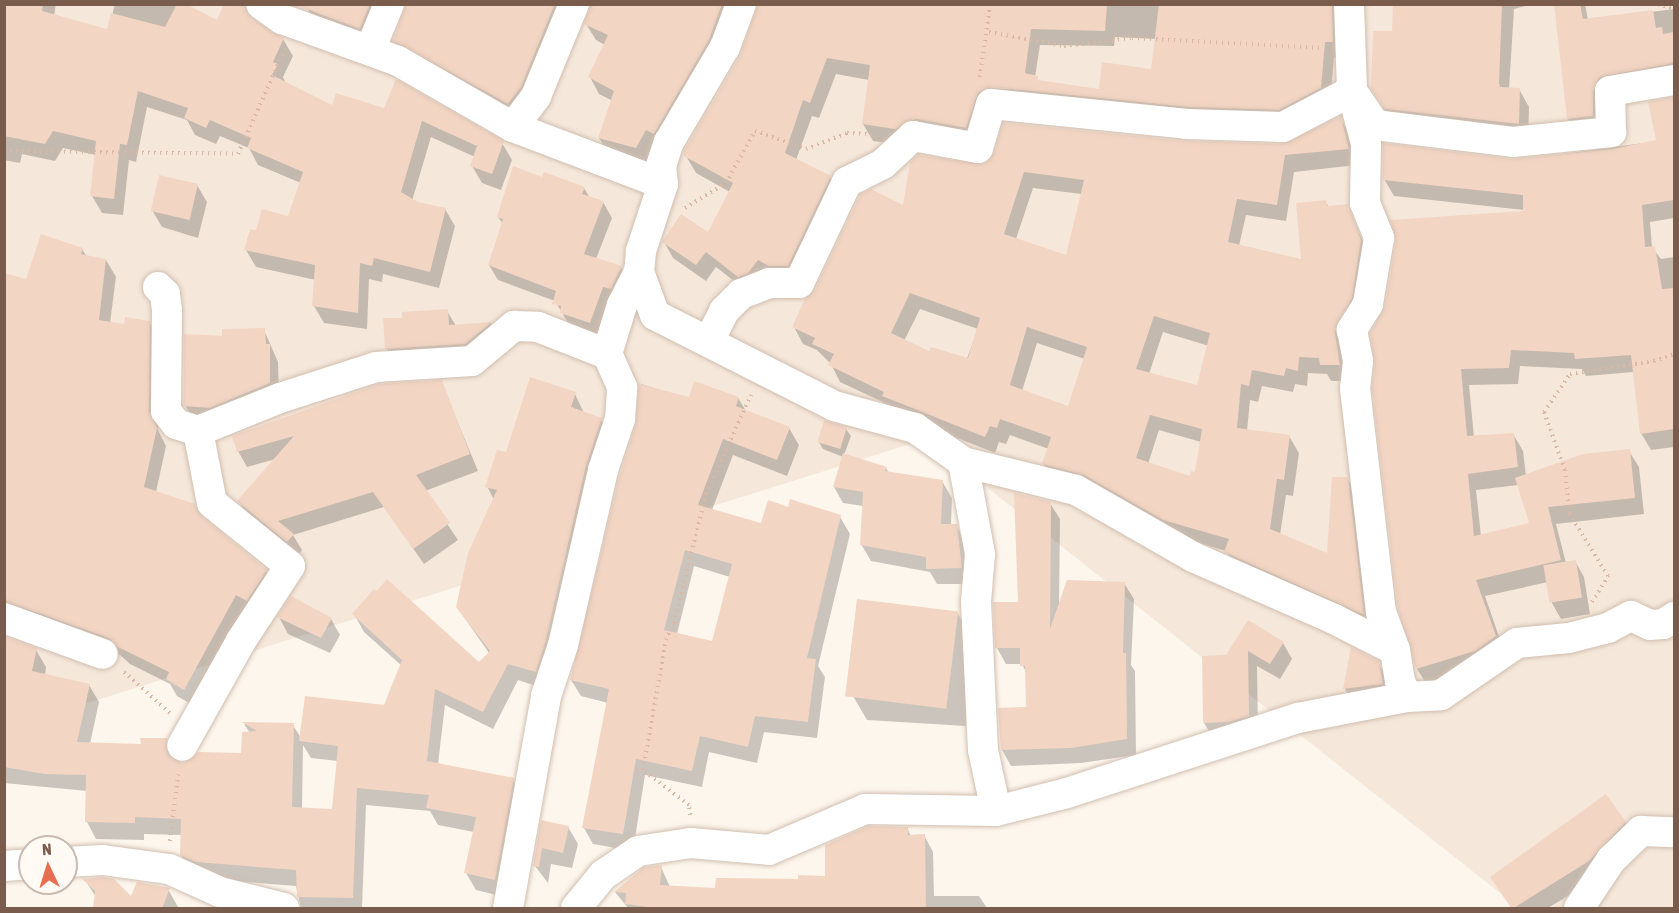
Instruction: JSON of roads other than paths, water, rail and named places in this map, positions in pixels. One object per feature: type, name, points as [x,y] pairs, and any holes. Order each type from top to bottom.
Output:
[{"type":"street","points":[[261,4],[297,23],[398,61],[513,127],[663,184]]},
{"type":"street","points":[[370,50],[389,4]]},
{"type":"street","points":[[513,127],[536,96],[574,4]]},
{"type":"street","points":[[508,909],[546,696],[563,645],[603,470],[620,419],[622,387],[607,354],[622,304],[639,272],[641,251],[663,184],[661,166],[669,142],[725,47],[741,4]]},
{"type":"street","points":[[1349,4],[1352,91],[1366,144],[1365,203],[1380,238],[1368,304],[1352,330],[1358,361],[1355,388],[1381,612],[1395,650],[1400,681],[1407,697]]},
{"type":"street","points":[[1352,91],[1375,124],[1513,142],[1611,132],[1610,91],[1674,80]]},
{"type":"street","points":[[709,341],[724,311],[741,294],[769,283],[799,283],[847,182],[883,164],[913,136],[978,148],[991,104],[1187,124],[1283,127],[1352,91]]},
{"type":"street","points":[[639,272],[656,315],[764,367],[834,406],[915,428],[963,462],[1076,490],[1193,557],[1334,619],[1395,650]]},
{"type":"street","points":[[158,287],[165,294],[167,311],[166,411],[176,423],[198,431],[280,398],[376,367],[472,361],[514,326],[538,327],[607,354]]},
{"type":"street","points":[[183,746],[241,640],[290,566],[212,503],[198,431]]},
{"type":"street","points":[[963,462],[980,554],[976,602],[982,727],[996,811]]},
{"type":"street","points":[[1674,596],[1674,609]]},
{"type":"street","points":[[576,909],[603,875],[638,851],[692,843],[769,850],[865,809],[996,811],[1067,794],[1298,718],[1407,697],[1441,695],[1517,643],[1569,638],[1608,628],[1631,616],[1650,625],[1663,624],[1674,617]]},
{"type":"street","points":[[4,618],[103,654]]},
{"type":"street","points":[[1579,909],[1611,860],[1641,831],[1674,832]]},
{"type":"street","points":[[78,861],[103,860],[169,868],[220,892],[284,909]]}]
